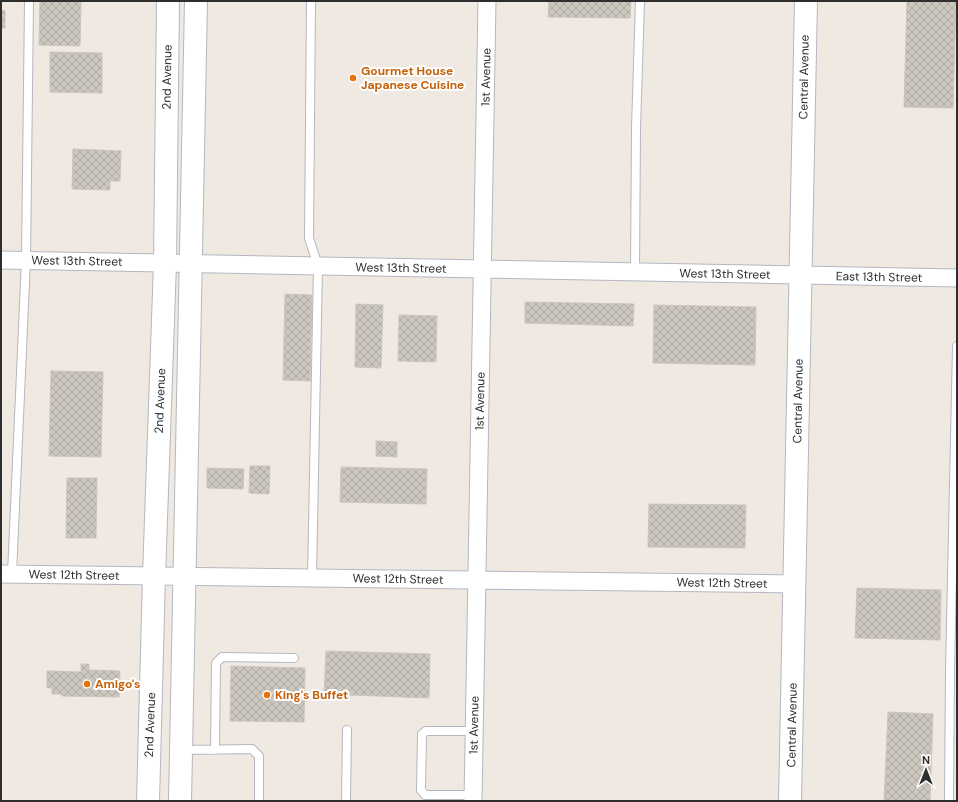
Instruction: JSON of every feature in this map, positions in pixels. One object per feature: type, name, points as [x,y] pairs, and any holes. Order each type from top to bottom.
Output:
[{"type":"main road","name":"2nd Avenue","points":[[148,801],[165,263],[168,1]]},
{"type":"main road","points":[[180,801],[196,1]]},
{"type":"main road","name":"Central Avenue","points":[[790,801],[806,1]]},
{"type":"street","name":"1st Avenue","points":[[473,798],[487,1]]},
{"type":"street","name":"West 13th Street","points":[[1,260],[801,276]]},
{"type":"street","name":"East 13th Street","points":[[801,276],[957,278]]},
{"type":"street","name":"West 12th Street","points":[[6,574],[795,584]]},
{"type":"lane","points":[[6,574],[26,260],[29,1]]},
{"type":"lane","points":[[311,1],[310,238],[318,266],[312,578]]},
{"type":"lane","points":[[635,272],[636,128],[640,1]]},
{"type":"lane","points":[[949,801],[955,584],[957,346]]},
{"type":"lane","points":[[216,750],[216,663],[222,657],[294,658]]},
{"type":"lane","points":[[346,801],[347,730]]},
{"type":"lane","points":[[473,798],[425,794],[421,790],[422,734],[426,731],[474,731]]},
{"type":"lane","points":[[181,750],[252,749],[259,756],[259,801]]},
{"type":"building","points":[[40,1],[81,1],[80,46],[39,45]]},
{"type":"building","points":[[549,1],[631,1],[630,18],[548,17]]},
{"type":"building","points":[[907,1],[956,1],[953,108],[904,107]]},
{"type":"building","points":[[1,10],[5,11],[5,28],[1,28]]},
{"type":"building","points":[[50,52],[102,53],[102,93],[50,92]]},
{"type":"building","points":[[73,149],[121,151],[120,181],[110,181],[110,190],[72,189]]},
{"type":"building","points":[[285,294],[312,295],[310,381],[283,380]]},
{"type":"building","points":[[525,302],[634,304],[633,326],[525,323]]},
{"type":"building","points":[[356,304],[383,305],[381,368],[355,367]]},
{"type":"building","points":[[654,305],[756,307],[755,365],[653,363]]},
{"type":"building","points":[[399,315],[437,316],[436,362],[398,361]]},
{"type":"building","points":[[51,371],[103,372],[101,457],[49,456]]},
{"type":"building","points":[[376,441],[397,442],[397,457],[376,456]]},
{"type":"building","points":[[250,466],[270,466],[269,494],[249,493]]},
{"type":"building","points":[[341,467],[427,469],[426,504],[340,502]]},
{"type":"building","points":[[207,468],[244,469],[243,489],[207,488]]},
{"type":"building","points":[[67,478],[97,478],[96,538],[66,538]]},
{"type":"building","points":[[649,504],[746,505],[745,548],[648,547]]},
{"type":"building","points":[[857,588],[941,590],[940,640],[855,638]]},
{"type":"building","points":[[326,651],[430,654],[429,698],[324,694]]},
{"type":"building","points":[[81,664],[89,664],[89,670],[120,671],[119,697],[62,696],[62,694],[52,694],[52,688],[47,688],[47,671],[81,672]]},
{"type":"building","points":[[231,666],[305,668],[304,722],[230,721]]},
{"type":"building","points":[[888,712],[933,714],[930,801],[884,801]]},
{"type":"place","name":"Gourmet House Japanese Cuisine","points":[[353,78]]},
{"type":"place","name":"Amigo's","points":[[87,684]]},
{"type":"place","name":"King's Buffet","points":[[267,695]]}]
